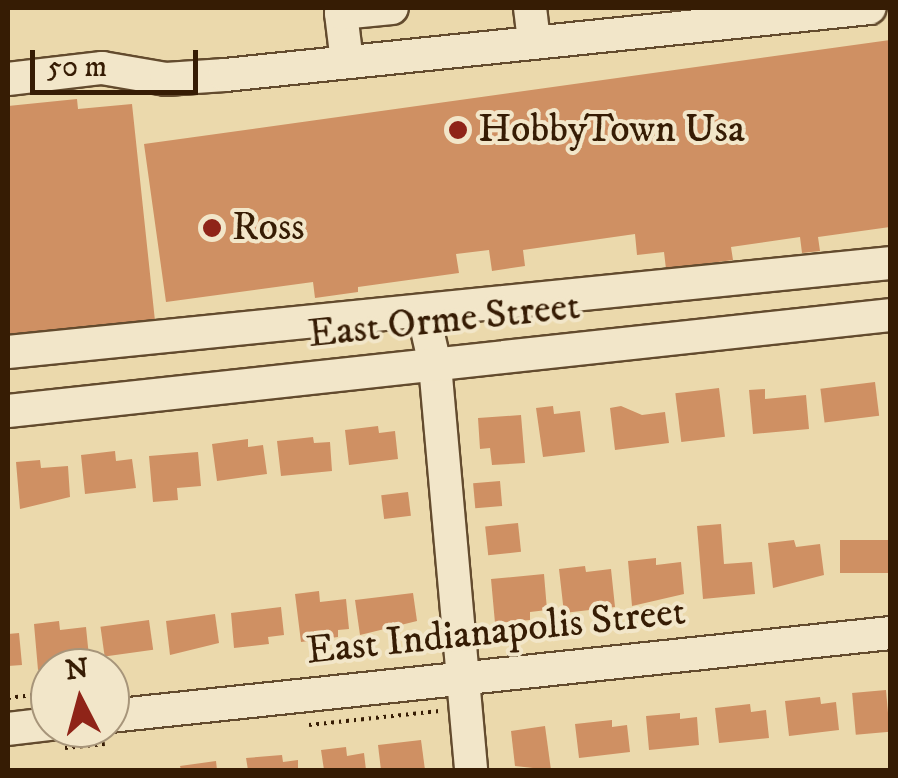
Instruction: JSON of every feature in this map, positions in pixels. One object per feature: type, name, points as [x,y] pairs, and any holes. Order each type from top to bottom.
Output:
[{"type":"street","points":[[347,62],[341,13],[392,8]]},
{"type":"street","points":[[530,8],[534,42]]},
{"type":"street","points":[[8,79],[102,68],[166,79],[534,42],[717,15],[870,8]]},
{"type":"street","points":[[8,352],[890,263]]},
{"type":"street","points":[[423,312],[435,365],[472,770]]},
{"type":"street","name":"East Orme Street","points":[[8,411],[890,316]]},
{"type":"street","name":"East Indianapolis Street","points":[[130,714],[890,633]]},
{"type":"building","points":[[890,40],[890,227],[818,237],[820,251],[802,253],[800,237],[731,247],[733,260],[666,269],[664,252],[637,255],[635,234],[523,250],[525,266],[492,271],[489,250],[456,254],[459,273],[358,287],[358,292],[315,298],[313,282],[166,302],[144,144]]},
{"type":"building","points":[[77,99],[78,109],[132,104],[155,321],[8,337],[8,106]]},
{"type":"building","points":[[875,382],[879,416],[825,422],[820,389]]},
{"type":"building","points":[[719,388],[725,437],[681,442],[675,393]]},
{"type":"building","points":[[765,389],[765,399],[806,395],[809,429],[753,434],[749,390]]},
{"type":"building","points":[[553,406],[554,414],[580,411],[585,452],[543,457],[536,408]]},
{"type":"building","points":[[621,406],[642,415],[665,412],[669,443],[615,450],[610,408]]},
{"type":"building","points":[[521,415],[525,463],[492,465],[490,448],[480,449],[478,418]]},
{"type":"building","points":[[378,426],[379,433],[395,431],[398,459],[349,465],[345,430]]},
{"type":"building","points":[[313,437],[314,443],[330,442],[332,471],[281,476],[277,441]]},
{"type":"building","points":[[248,439],[248,447],[263,445],[267,474],[217,481],[212,444]]},
{"type":"building","points":[[115,451],[116,461],[132,459],[136,488],[85,494],[81,455]]},
{"type":"building","points":[[198,452],[201,486],[177,488],[178,500],[153,502],[149,456]]},
{"type":"building","points":[[40,460],[41,468],[68,466],[70,497],[20,509],[16,462]]},
{"type":"building","points":[[500,481],[502,506],[475,508],[473,483]]},
{"type":"building","points":[[408,492],[411,516],[384,519],[381,495]]},
{"type":"building","points":[[518,523],[521,552],[488,555],[485,526]]},
{"type":"building","points":[[721,524],[724,564],[752,562],[755,594],[703,599],[697,526]]},
{"type":"building","points":[[794,540],[796,547],[820,544],[824,575],[773,588],[768,543]]},
{"type":"building","points":[[840,540],[890,540],[890,573],[840,573]]},
{"type":"building","points":[[656,558],[656,565],[681,562],[684,594],[632,606],[628,561]]},
{"type":"building","points":[[585,566],[586,572],[611,569],[615,607],[564,613],[559,569]]},
{"type":"building","points":[[544,574],[547,610],[530,612],[530,620],[495,623],[491,579]]},
{"type":"building","points":[[319,591],[320,602],[346,599],[349,629],[338,630],[338,637],[301,642],[295,594]]},
{"type":"building","points":[[413,593],[417,621],[360,635],[355,600]]},
{"type":"building","points":[[281,607],[284,635],[268,637],[269,644],[234,648],[231,613]]},
{"type":"building","points":[[215,614],[219,643],[170,655],[166,621]]},
{"type":"building","points":[[149,620],[153,650],[130,653],[130,648],[103,648],[100,627]]},
{"type":"building","points":[[59,621],[60,630],[86,627],[88,648],[36,648],[34,624]]},
{"type":"building","points":[[19,633],[22,665],[8,666],[8,634]]},
{"type":"building","points":[[886,690],[890,732],[856,735],[852,693]]},
{"type":"building","points":[[820,697],[821,704],[836,702],[839,730],[789,736],[785,701]]},
{"type":"building","points":[[750,704],[751,712],[766,710],[769,738],[719,743],[715,708]]},
{"type":"building","points":[[680,713],[680,719],[697,717],[699,745],[649,750],[646,716]]},
{"type":"building","points":[[612,720],[612,727],[627,725],[630,752],[579,758],[575,724]]},
{"type":"building","points":[[545,726],[551,770],[515,766],[511,731]]},
{"type":"building","points":[[421,740],[425,770],[381,770],[378,745]]},
{"type":"building","points":[[346,747],[347,756],[364,753],[366,770],[324,770],[321,750]]},
{"type":"building","points":[[282,755],[283,762],[298,760],[298,770],[248,770],[246,758]]},
{"type":"building","points":[[216,761],[217,770],[181,770],[180,766]]},
{"type":"place","name":"HobbyTown Usa","points":[[458,130]]},
{"type":"place","name":"Ross","points":[[212,228]]}]
